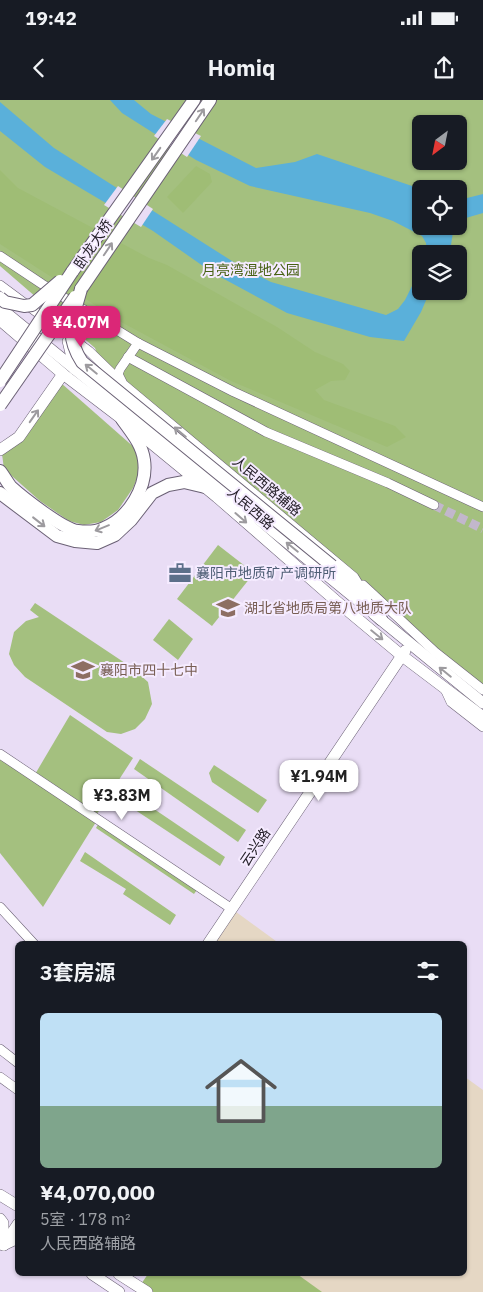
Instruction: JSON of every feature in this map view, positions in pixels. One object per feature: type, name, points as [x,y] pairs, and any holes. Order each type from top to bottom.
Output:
[{"type":"highway","name":"卧龙大桥","points":[[0,380],[72,272],[194,100]]},
{"type":"highway","name":"卧龙大桥","points":[[0,405],[210,100]]},
{"type":"highway","points":[[0,298],[5,302],[24,306],[32,305],[72,272]]},
{"type":"highway","points":[[81,289],[70,326],[74,349],[82,362],[332,566],[381,619]]},
{"type":"highway","points":[[0,471],[11,487],[58,523],[76,531],[92,532],[105,528],[121,517],[138,496],[144,479],[144,459],[138,441],[122,419]]},
{"type":"highway","points":[[0,493],[57,536],[75,541],[97,542],[115,536],[131,520],[152,493],[168,485],[184,482],[205,487]]},
{"type":"main road","name":"人民西路","points":[[0,308],[4,323],[69,372],[381,619],[483,703]]},
{"type":"main road","name":"人民西路","points":[[69,372],[335,600],[402,655],[483,717]]},
{"type":"main road","points":[[0,450],[19,437],[69,372]]},
{"type":"main road","name":"云兴路","points":[[210,941],[402,655],[412,645]]},
{"type":"main road","points":[[1,1195],[15,1197]]},
{"type":"main road","points":[[1,1195],[15,1204]]},
{"type":"main road","points":[[0,1211],[15,1221]]},
{"type":"main road","points":[[0,1219],[3,1223],[2,1248]]},
{"type":"main road","points":[[2,1248],[15,1228]]},
{"type":"main road","points":[[2,1248],[15,1240]]},
{"type":"main road","points":[[95,1276],[119,1292]]},
{"type":"main road","points":[[122,1276],[147,1292]]},
{"type":"street","points":[[0,256],[138,343],[234,392],[483,507]]},
{"type":"street","name":"人民西路辅路","points":[[0,285],[89,352],[123,384],[354,576],[381,619]]},
{"type":"street","points":[[4,323],[27,310],[34,311]]},
{"type":"street","points":[[64,333],[69,372]]},
{"type":"street","points":[[123,384],[118,374],[138,343]]},
{"type":"street","points":[[128,357],[266,432],[388,483],[434,505]]},
{"type":"street","points":[[101,364],[109,369],[120,369]]},
{"type":"street","points":[[354,576],[436,652],[483,690]]},
{"type":"street","points":[[445,688],[451,702],[483,727]]},
{"type":"street","points":[[0,754],[232,909]]},
{"type":"street","points":[[0,907],[31,941]]},
{"type":"street","points":[[0,1049],[15,1062]]},
{"type":"street","points":[[0,1077],[15,1088]]},
{"type":"shaded area","points":[[232,909],[276,941],[210,941]]},
{"type":"shaded area","points":[[467,1078],[483,1090],[483,1292],[147,1292],[148,1276],[467,1276]]},
{"type":"green space","name":"月亮湾湿地公园","points":[[0,100],[483,100],[483,690],[101,364],[95,348],[0,266]]},
{"type":"green space","points":[[196,166],[210,174],[212,182],[183,213],[167,197]]},
{"type":"green space","points":[[0,170],[18,188],[149,258],[167,265],[277,327],[315,352],[343,364],[350,371],[345,380],[331,381],[315,390],[324,400],[395,426],[406,437],[387,447],[231,381],[123,323],[0,244]]},
{"type":"green space","points":[[61,383],[136,449],[140,471],[133,488],[118,510],[101,522],[84,525],[69,521],[40,501],[4,469],[2,454]]},
{"type":"green space","points":[[218,545],[254,573],[212,626],[177,599]]},
{"type":"green space","points":[[35,603],[131,667],[148,682],[152,704],[145,719],[135,729],[121,734],[107,732],[25,677],[14,665],[9,654],[14,632],[26,621],[39,617],[30,610]]},
{"type":"green space","points":[[169,619],[193,639],[178,660],[153,640]]},
{"type":"green space","points":[[70,715],[133,758],[95,817],[34,776]]},
{"type":"green space","points":[[0,758],[96,822],[43,907],[0,853]]},
{"type":"green space","points":[[140,759],[246,830],[238,842],[134,769]]},
{"type":"green space","points":[[214,765],[267,800],[258,813],[212,782],[209,773]]},
{"type":"green space","points":[[123,788],[225,857],[220,866],[117,798]]},
{"type":"green space","points":[[100,821],[199,887],[194,894],[96,828]]},
{"type":"green space","points":[[85,852],[176,915],[170,925],[123,894],[126,889],[80,861]]},
{"type":"green space","points":[[147,1276],[300,1276],[322,1292],[147,1292],[139,1287]]},
{"type":"water","points":[[110,100],[134,100],[151,114],[256,168],[295,162],[317,154],[412,186],[412,231],[393,221],[370,213],[250,186],[196,160],[122,113]]},
{"type":"water","points":[[0,102],[54,148],[243,268],[271,282],[386,315],[398,309],[412,286],[412,300],[426,300],[404,341],[370,337],[287,313],[213,273],[153,231],[45,167],[0,131]]},
{"type":"water","points":[[483,194],[483,213],[467,218],[467,198]]},
{"type":"water","points":[[420,235],[453,235],[451,245],[426,245]]},
{"type":"pier","points":[[167,119],[201,136],[187,157],[154,136]]},
{"type":"pier","points":[[118,186],[153,209],[141,227],[104,205]]},
{"type":"tunnel","points":[[434,505],[483,529]]},
{"type":"place","name":"襄阳市地质矿产调研所","points":[[180,573]]},
{"type":"place","name":"湖北省地质局第八地质大队","points":[[228,608]]},
{"type":"place","name":"襄阳市四十七中","points":[[83,670]]}]
